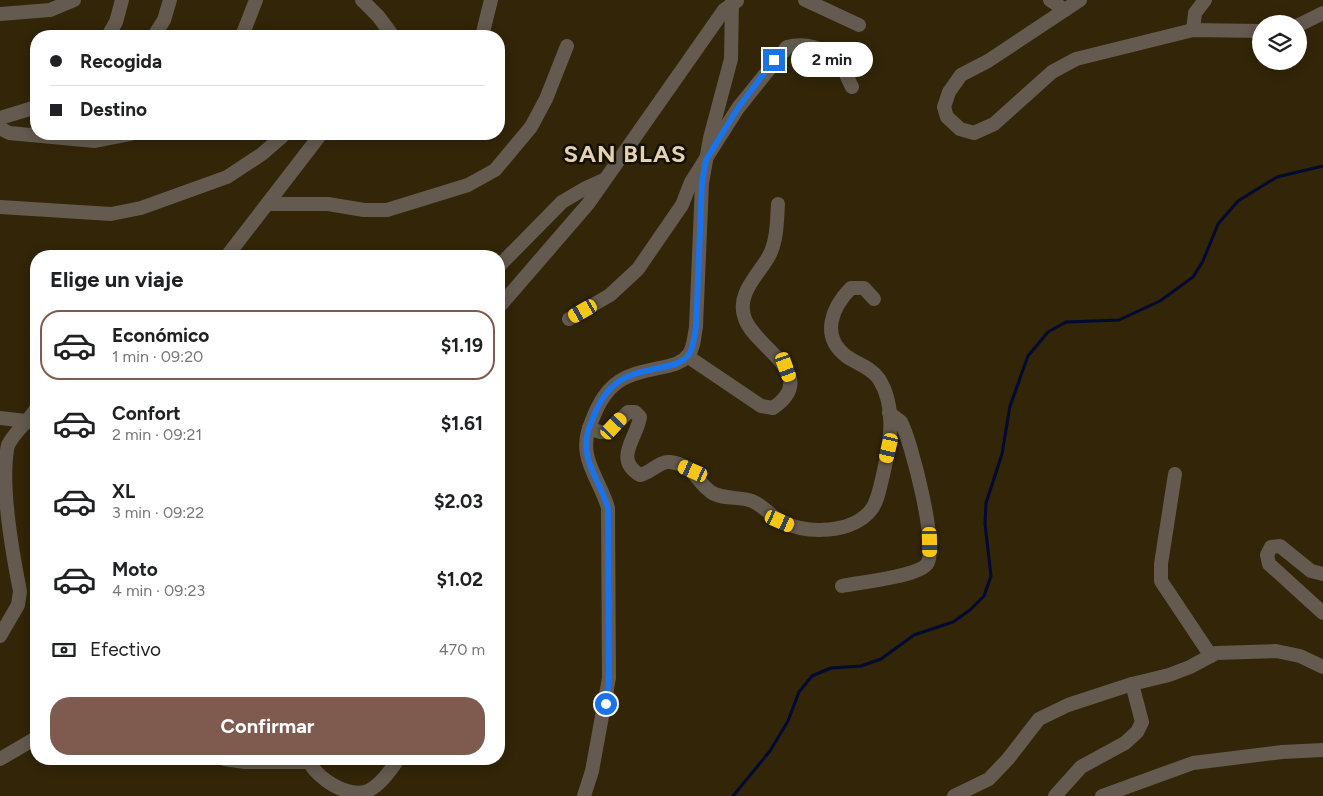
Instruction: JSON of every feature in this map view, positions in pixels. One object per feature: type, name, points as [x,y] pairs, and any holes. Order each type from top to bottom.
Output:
[{"type":"street","points":[[0,14],[50,10],[74,0]]},
{"type":"street","points":[[111,30],[116,22],[122,0]]},
{"type":"street","points":[[158,30],[164,20],[170,0]]},
{"type":"street","points":[[244,30],[256,0]]},
{"type":"street","points":[[362,0],[388,30]]},
{"type":"street","points":[[484,30],[491,0]]},
{"type":"street","points":[[805,0],[859,25]]},
{"type":"street","points":[[1050,0],[1065,10]]},
{"type":"street","points":[[1080,0],[988,61],[961,75],[944,107],[947,117],[960,129],[974,132],[994,124],[1052,72],[1076,59],[1193,30],[1252,31]]},
{"type":"street","points":[[1193,30],[1195,13],[1205,0]]},
{"type":"street","points":[[584,796],[592,771],[606,704],[609,669],[608,508],[604,492],[587,456],[586,440],[600,402],[609,388],[622,378],[633,373],[676,365],[687,356],[693,346],[696,327],[702,183],[731,59],[734,1]]},
{"type":"street","points":[[505,300],[588,204],[724,10],[734,1]]},
{"type":"street","points":[[1307,21],[1323,13]]},
{"type":"street","points":[[569,319],[610,295],[638,269],[682,205],[691,182],[738,108],[787,47],[799,44],[823,50],[839,62],[852,87]]},
{"type":"street","points":[[267,204],[328,204],[364,210],[387,210],[468,186],[494,170],[531,127],[546,99],[567,46]]},
{"type":"street","points":[[0,118],[30,109]]},
{"type":"street","points":[[0,128],[9,133],[30,135]]},
{"type":"street","points":[[83,140],[99,140]]},
{"type":"street","points":[[0,207],[111,214],[141,208],[227,177],[262,154],[278,140]]},
{"type":"street","points":[[232,250],[316,140]]},
{"type":"street","points":[[505,260],[562,202],[584,189],[605,180]]},
{"type":"street","points":[[687,356],[761,406],[773,408],[781,403],[788,390],[790,378],[786,367],[751,329],[744,318],[743,307],[746,290],[770,254],[775,240],[778,204]]},
{"type":"street","points":[[589,428],[600,432],[608,432],[628,412],[635,412],[640,417],[638,427],[630,442],[628,464],[632,470],[640,475],[646,474],[661,464],[669,462],[693,471],[711,492],[717,495],[746,498],[755,502],[780,521],[790,525],[800,528],[831,529],[851,525],[871,510],[877,497],[891,434],[887,400],[880,381],[874,373],[846,356],[837,347],[830,334],[830,320],[850,288],[864,288],[874,299]]},
{"type":"street","points":[[842,586],[915,572],[926,565],[930,557],[930,527],[906,436],[900,421],[888,413]]},
{"type":"street","points":[[0,418],[30,417]]},
{"type":"street","points":[[0,636],[18,605],[20,591],[0,488],[0,469],[8,446],[17,431],[30,420]]},
{"type":"street","points":[[1175,474],[1161,564],[1161,581],[1211,656]]},
{"type":"street","points":[[1323,574],[1311,571],[1280,546],[1271,547],[1267,554],[1269,564],[1323,614]]},
{"type":"street","points":[[954,796],[988,778],[1008,759],[1039,719],[1068,705],[1132,684],[1169,675],[1190,667],[1216,653],[1276,651],[1300,656],[1323,667]]},
{"type":"street","points":[[1056,796],[1081,767],[1125,743],[1137,732],[1142,722],[1132,684]]},
{"type":"street","points":[[0,759],[30,742]]},
{"type":"street","points":[[1102,796],[1194,763],[1282,752],[1323,750]]},
{"type":"street","points":[[312,765],[314,772],[326,782],[339,788],[364,792],[373,788],[394,765]]},
{"type":"waterway","points":[[733,796],[770,751],[788,721],[799,692],[812,676],[831,668],[861,666],[881,659],[914,635],[953,622],[970,610],[984,596],[991,576],[985,524],[986,503],[1002,454],[1010,406],[1024,367],[1028,356],[1048,332],[1066,322],[1119,320],[1160,301],[1193,277],[1203,261],[1218,224],[1238,201],[1277,177],[1323,166]]},
{"type":"district","name":"SAN BLAS","points":[[625,154]]},
{"type":"route","points":[[606,704],[609,678],[608,508],[604,492],[587,456],[586,440],[589,428],[600,402],[609,388],[622,378],[633,373],[676,365],[687,356],[693,346],[696,327],[702,183],[706,160],[738,108],[774,60]]}]
